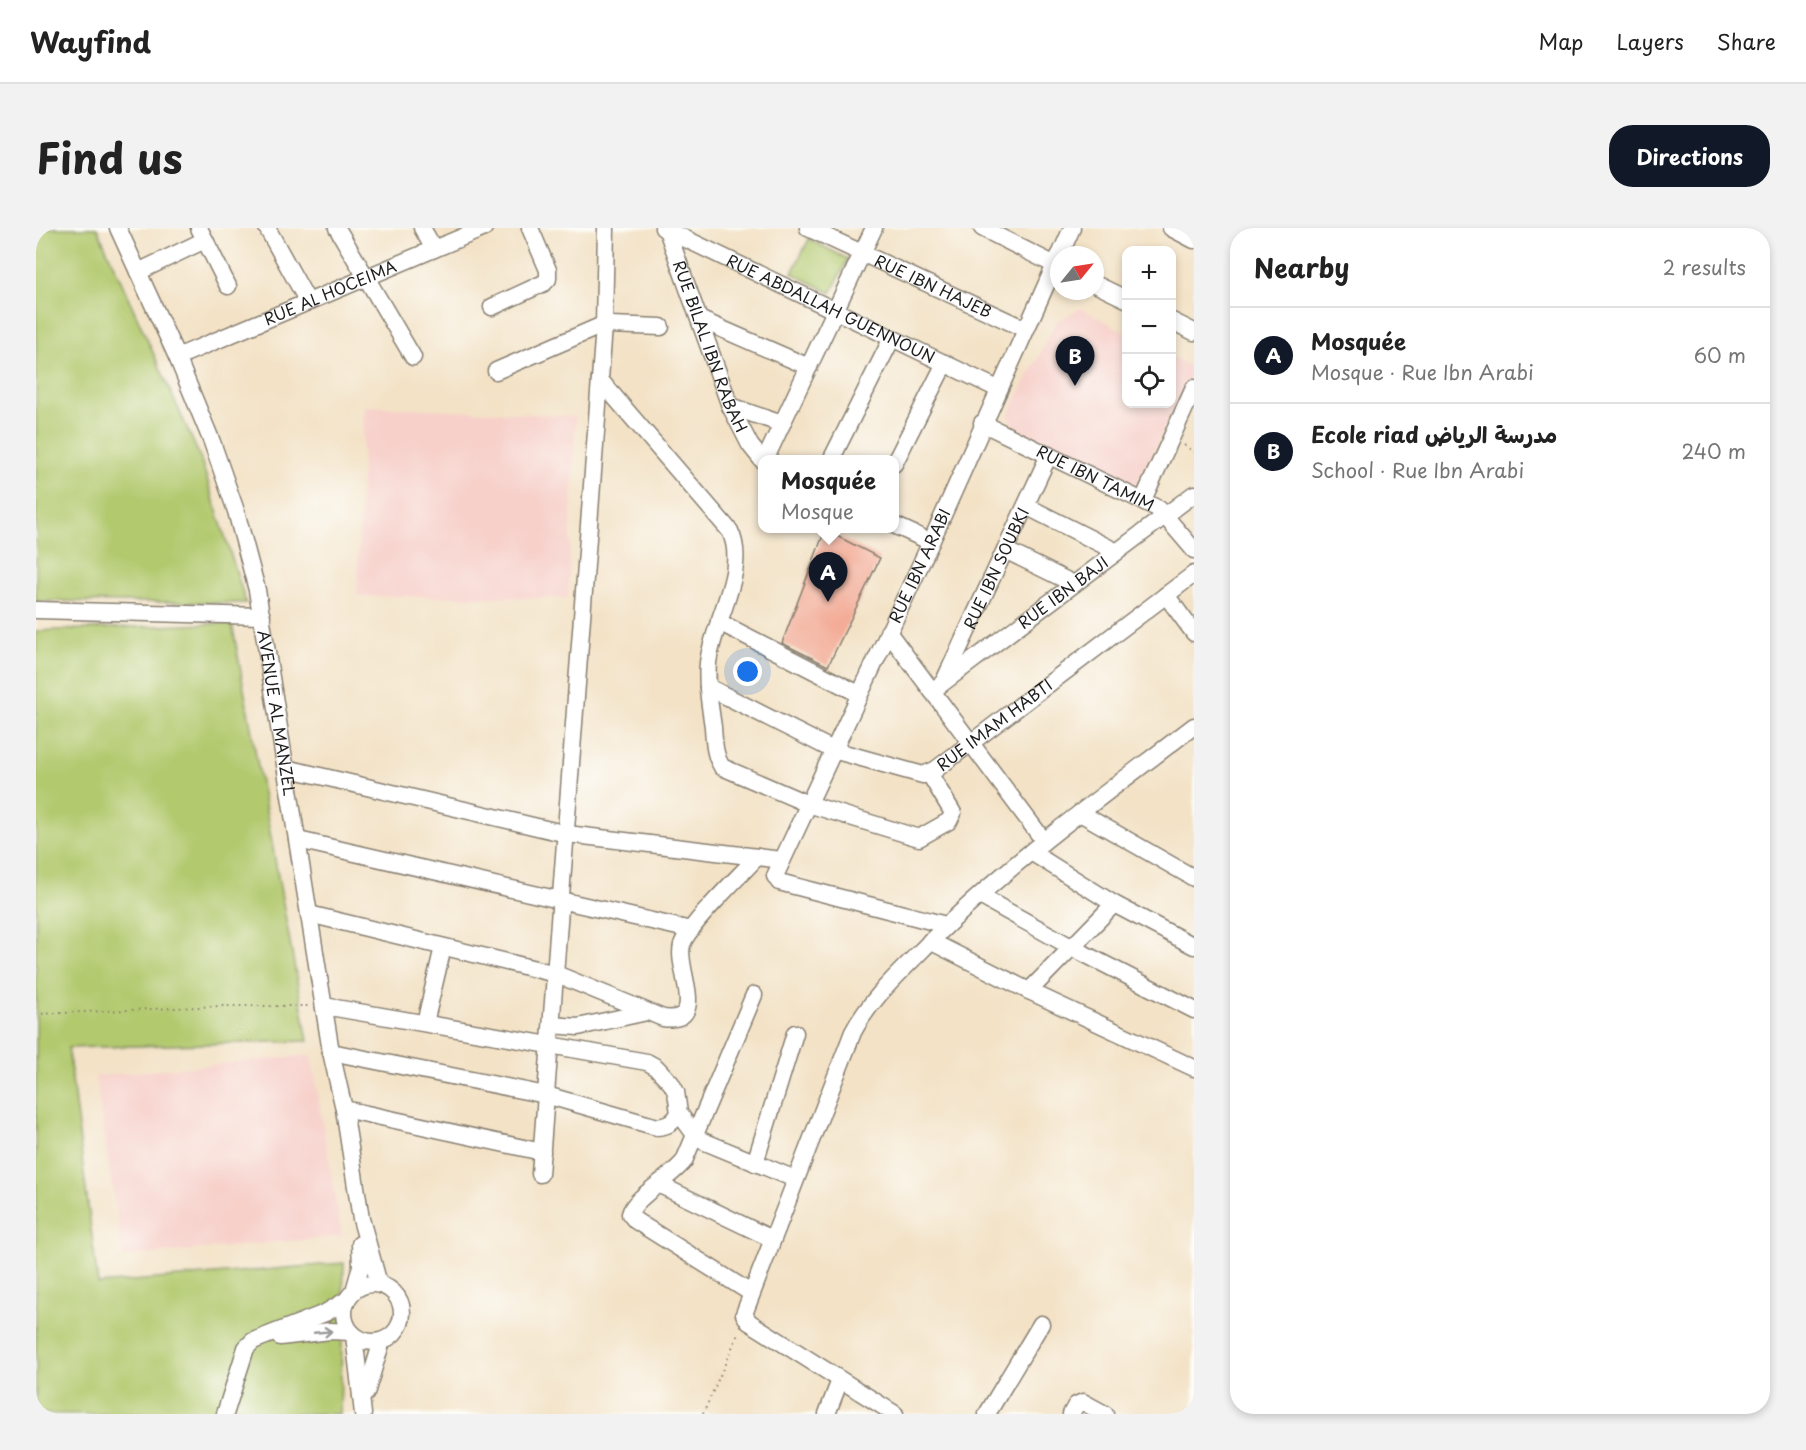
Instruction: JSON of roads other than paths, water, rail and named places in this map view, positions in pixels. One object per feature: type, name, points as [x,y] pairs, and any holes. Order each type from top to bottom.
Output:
[{"type":"street","name":"AVENUE AL MANZEL","points":[[118,228],[177,357],[212,442],[236,511],[262,616],[331,1052],[344,1109],[361,1219],[379,1284]]},
{"type":"street","points":[[267,228],[308,302]]},
{"type":"street","points":[[337,228],[413,357]]},
{"type":"street","points":[[422,228],[434,249]]},
{"type":"street","name":"RUE AL HOCEIMA","points":[[177,357],[484,228]]},
{"type":"street","points":[[492,307],[542,285],[548,279],[548,270],[530,228]]},
{"type":"street","points":[[540,1174],[604,326],[606,228]]},
{"type":"street","name":"RUE IBN HAJEB","points":[[808,228],[1025,329]]},
{"type":"street","points":[[766,455],[874,228]]},
{"type":"street","points":[[982,228],[1050,258]]},
{"type":"street","name":"RUE IBN ARABI","points":[[1064,246],[1072,228]]},
{"type":"street","points":[[1171,228],[1194,240]]},
{"type":"street","name":"RUE ABDALLAH GUENNOUN","points":[[665,229],[998,389]]},
{"type":"street","name":"RUE BILAL IBN RABAH","points":[[665,229],[730,406],[745,435],[760,455]]},
{"type":"street","points":[[138,272],[202,234],[228,286]]},
{"type":"street","name":"RUE IBN ARABI","points":[[779,867],[931,542],[982,423],[1050,277]]},
{"type":"street","points":[[1104,289],[1122,298]]},
{"type":"street","points":[[699,319],[809,367]]},
{"type":"street","points":[[1176,323],[1194,332]]},
{"type":"street","points":[[496,371],[604,326],[661,327]]},
{"type":"street","points":[[833,455],[892,338]]},
{"type":"street","points":[[899,455],[945,363]]},
{"type":"street","points":[[600,380],[730,531],[737,552],[736,564],[710,654],[708,687],[716,752],[722,767],[808,804],[919,838],[949,821],[953,813],[929,773]]},
{"type":"street","points":[[1143,500],[1194,388]]},
{"type":"street","points":[[730,406],[782,424]]},
{"type":"street","name":"RUE IBN TAMIM","points":[[982,423],[1143,500],[1166,515],[1194,550]]},
{"type":"street","name":"RUE IBN SOUBKI","points":[[938,687],[1049,455]]},
{"type":"street","name":"RUE IBN BAJI","points":[[938,687],[1194,494]]},
{"type":"street","points":[[1026,506],[1117,552]]},
{"type":"street","points":[[899,527],[931,542]]},
{"type":"street","points":[[1005,550],[1074,584]]},
{"type":"street","name":"RUE IMAM HABTI","points":[[708,687],[832,750],[915,775],[929,773],[1194,574]]},
{"type":"street","points":[[1166,595],[1194,633]]},
{"type":"street","points":[[36,609],[262,616]]},
{"type":"street","points":[[719,622],[859,694]]},
{"type":"street","points":[[888,632],[938,687],[970,743],[1044,841]]},
{"type":"street","points":[[895,1414],[745,1318],[744,1311],[860,1018],[880,993],[946,925],[1044,841],[1194,726]]},
{"type":"street","points":[[286,768],[567,834],[757,857],[779,867],[779,882],[946,925]]},
{"type":"street","points":[[1080,813],[1194,878]]},
{"type":"street","points":[[298,840],[691,930]]},
{"type":"street","points":[[1031,852],[1114,904],[1194,946]]},
{"type":"street","points":[[309,914],[556,974],[672,1020],[681,1016],[687,1009],[689,999],[680,956],[681,946],[691,930],[757,857]]},
{"type":"street","points":[[980,896],[1073,948],[1194,1010]]},
{"type":"street","points":[[1029,991],[1114,904]]},
{"type":"street","points":[[930,941],[1029,991],[1194,1068]]},
{"type":"street","points":[[425,1023],[443,946]]},
{"type":"street","points":[[751,1293],[632,1218],[630,1214],[635,1202],[677,1170],[696,1137],[754,995]]},
{"type":"street","points":[[324,1006],[647,1062],[664,1074],[671,1083],[676,1092],[679,1113],[696,1137],[795,1179]]},
{"type":"street","points":[[552,1025],[585,1027],[647,1012]]},
{"type":"street","points":[[755,1163],[795,1033]]},
{"type":"street","points":[[331,1052],[546,1095],[657,1127],[666,1126],[679,1113]]},
{"type":"street","points":[[344,1109],[542,1152]]},
{"type":"street","points":[[660,1185],[772,1239]]},
{"type":"street","name":"AVENUE AL MANZEL","points":[[350,1295],[361,1266],[359,1233],[361,1219]]},
{"type":"street","points":[[225,1414],[246,1348],[253,1341],[325,1313],[369,1284],[379,1284],[395,1294],[402,1311],[397,1330],[382,1341],[367,1342],[353,1334],[319,1331],[253,1341]]},
{"type":"street","points":[[350,1295],[344,1317],[353,1334],[363,1410]]},
{"type":"street","points":[[987,1414],[1041,1324]]},
{"type":"street","points":[[363,1410],[382,1341]]},
{"type":"street","points":[[827,1414],[840,1380]]},
{"type":"street","points":[[1071,1414],[1076,1405],[1083,1402],[1105,1414]]},
{"type":"place","name":"Ecole riad مدرسة الرياض","points":[[1075,386]]},
{"type":"place","name":"Mosquée","points":[[828,602]]}]
